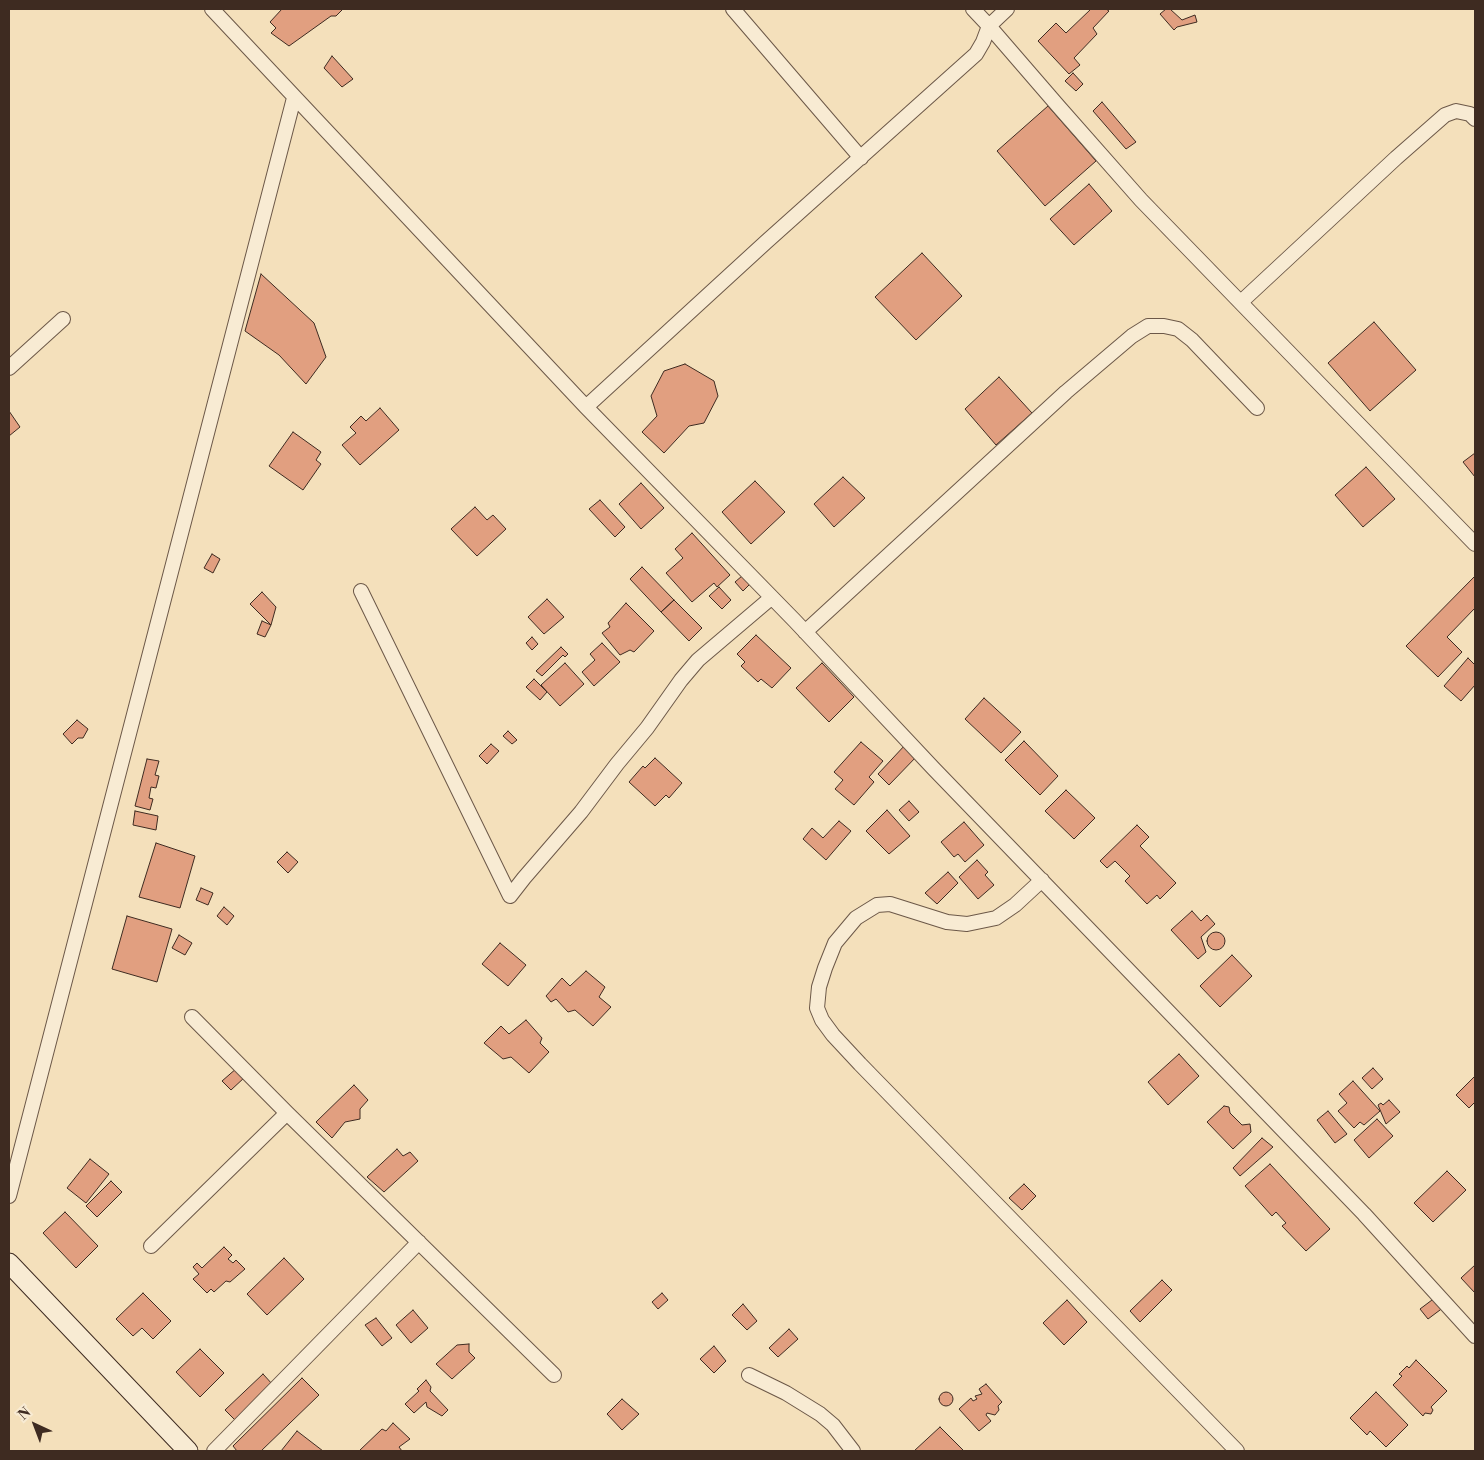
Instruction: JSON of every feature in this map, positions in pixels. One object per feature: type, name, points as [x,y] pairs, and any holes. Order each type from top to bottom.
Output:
[{"type":"street","points":[[212,9],[586,407],[805,632],[1364,1214],[1475,1336]]},
{"type":"street","points":[[733,9],[861,158]]},
{"type":"street","points":[[974,9],[1141,200],[1475,544]]},
{"type":"street","points":[[586,407],[766,242],[976,54],[989,26],[1007,9]]},
{"type":"street","points":[[9,1196],[294,98]]},
{"type":"street","points":[[1241,302],[1444,115],[1456,111],[1470,114],[1475,119]]},
{"type":"street","points":[[9,368],[63,319]]},
{"type":"street","points":[[805,632],[1066,392],[1132,336],[1148,326],[1164,326],[1178,329],[1192,340],[1257,408]]},
{"type":"street","points":[[361,591],[510,896],[581,812],[698,660],[771,598]]},
{"type":"street","points":[[1042,880],[1015,905],[996,918],[967,924],[947,922],[890,904],[876,905],[856,918],[835,943],[819,987],[818,1008],[822,1020],[860,1064],[1237,1451]]},
{"type":"street","points":[[192,1017],[286,1113],[554,1375]]},
{"type":"street","points":[[151,1246],[286,1113]]},
{"type":"street","points":[[214,1451],[419,1242]]},
{"type":"street","points":[[9,1263],[188,1451]]},
{"type":"street","points":[[749,1375],[786,1393],[820,1414],[833,1425],[853,1451]]},
{"type":"building","points":[[282,9],[343,9],[336,16],[331,16],[289,46],[271,33],[276,28],[270,22]]},
{"type":"building","points":[[1091,9],[1106,9],[1109,11],[1093,28],[1097,34],[1074,58],[1080,65],[1069,74],[1038,41],[1056,23],[1066,33]]},
{"type":"building","points":[[1166,9],[1170,9],[1182,20],[1195,15],[1197,22],[1177,27],[1174,30],[1160,14]]},
{"type":"building","points":[[332,56],[353,79],[342,87],[324,68]]},
{"type":"building","points":[[1073,73],[1083,84],[1076,91],[1065,81]]},
{"type":"building","points":[[1102,102],[1136,142],[1126,149],[1093,111]]},
{"type":"building","points":[[1048,106],[1096,161],[1045,206],[997,151]]},
{"type":"building","points":[[1089,184],[1112,211],[1074,245],[1050,219]]},
{"type":"building","points":[[922,253],[962,296],[916,340],[875,297]]},
{"type":"building","points":[[261,274],[314,323],[326,357],[306,384],[279,355],[245,331]]},
{"type":"building","points":[[1374,322],[1416,370],[1370,411],[1328,363]]},
{"type":"building","points":[[685,364],[714,381],[718,396],[704,423],[689,426],[664,453],[642,432],[657,416],[651,396],[664,371]]},
{"type":"building","points":[[999,377],[1032,413],[996,445],[965,409]]},
{"type":"building","points":[[380,408],[399,430],[360,465],[342,445],[356,433],[350,427],[361,416],[366,421]]},
{"type":"building","points":[[9,411],[20,427],[9,436]]},
{"type":"building","points":[[293,432],[321,452],[316,460],[321,464],[303,490],[269,466]]},
{"type":"building","points":[[1475,453],[1475,477],[1463,462]]},
{"type":"building","points":[[1366,467],[1395,499],[1363,527],[1335,495]]},
{"type":"building","points":[[843,477],[865,498],[834,527],[814,504]]},
{"type":"building","points":[[755,481],[785,512],[751,544],[722,512]]},
{"type":"building","points":[[641,483],[664,508],[641,529],[619,504]]},
{"type":"building","points":[[600,500],[625,527],[615,537],[589,509]]},
{"type":"building","points":[[475,507],[487,520],[493,515],[506,529],[477,556],[451,529]]},
{"type":"building","points":[[692,533],[730,575],[717,587],[714,583],[692,602],[666,573],[683,558],[675,549]]},
{"type":"building","points":[[212,554],[220,559],[213,573],[204,568]]},
{"type":"building","points":[[642,567],[674,600],[661,612],[630,579]]},
{"type":"building","points":[[742,576],[750,584],[743,591],[735,582]]},
{"type":"building","points":[[1475,576],[1475,608],[1447,637],[1462,652],[1438,677],[1406,646]]},
{"type":"building","points":[[719,587],[731,600],[722,609],[709,596]]},
{"type":"building","points":[[262,592],[276,607],[271,625],[250,604]]},
{"type":"building","points":[[547,599],[564,617],[544,634],[528,617]]},
{"type":"building","points":[[674,600],[702,628],[689,641],[661,612]]},
{"type":"building","points":[[626,603],[654,631],[634,652],[630,650],[620,655],[602,633],[610,627],[608,623]]},
{"type":"building","points":[[262,621],[271,625],[265,637],[257,634]]},
{"type":"building","points":[[756,635],[791,668],[772,688],[761,679],[758,682],[741,666],[745,662],[737,654]]},
{"type":"building","points":[[532,637],[538,644],[532,650],[526,643]]},
{"type":"building","points":[[602,643],[620,662],[594,686],[582,672],[595,660],[590,654]]},
{"type":"building","points":[[561,647],[568,654],[565,657],[563,655],[542,676],[536,671]]},
{"type":"building","points":[[1468,658],[1475,665],[1475,685],[1461,701],[1444,686]]},
{"type":"building","points":[[565,663],[584,684],[560,706],[541,685]]},
{"type":"building","points":[[822,663],[854,697],[829,722],[796,688]]},
{"type":"building","points":[[534,679],[547,692],[540,700],[526,687]]},
{"type":"building","points":[[984,698],[1021,732],[1001,753],[965,719]]},
{"type":"building","points":[[77,720],[88,729],[83,738],[78,738],[72,744],[63,734]]},
{"type":"building","points":[[508,731],[517,740],[512,744],[503,736]]},
{"type":"building","points":[[1024,741],[1058,776],[1040,795],[1005,760]]},
{"type":"building","points":[[861,742],[883,761],[869,777],[874,782],[854,805],[835,789],[843,780],[834,772]]},
{"type":"building","points":[[491,744],[499,751],[487,764],[479,756]]},
{"type":"building","points":[[906,744],[918,755],[889,785],[878,774]]},
{"type":"building","points":[[655,758],[682,783],[669,798],[666,795],[655,806],[629,782],[643,766],[645,768]]},
{"type":"building","points":[[147,759],[159,761],[155,775],[159,776],[156,788],[151,787],[149,798],[153,799],[150,810],[135,806]]},
{"type":"building","points":[[1066,790],[1095,818],[1074,839],[1045,811]]},
{"type":"building","points":[[909,801],[919,812],[909,821],[899,810]]},
{"type":"building","points":[[887,810],[910,836],[889,854],[866,831]]},
{"type":"building","points":[[135,811],[158,816],[156,830],[133,825]]},
{"type":"building","points":[[839,821],[851,831],[826,860],[803,839],[812,828],[823,838]]},
{"type":"building","points":[[964,822],[984,845],[965,862],[958,854],[954,857],[941,842]]},
{"type":"building","points":[[1137,825],[1149,837],[1140,846],[1176,883],[1160,899],[1157,895],[1147,904],[1125,881],[1130,876],[1115,861],[1107,868],[1100,861]]},
{"type":"building","points":[[156,843],[195,856],[180,908],[139,897]]},
{"type":"building","points":[[287,852],[298,862],[288,873],[277,862]]},
{"type":"building","points":[[977,860],[988,872],[985,875],[994,885],[978,899],[959,877]]},
{"type":"building","points":[[948,872],[958,883],[937,904],[925,893]]},
{"type":"building","points":[[201,888],[213,893],[208,905],[196,900]]},
{"type":"building","points":[[224,907],[234,916],[227,925],[217,916]]},
{"type":"building","points":[[1192,911],[1201,921],[1207,915],[1215,924],[1201,937],[1206,952],[1198,959],[1171,930]]},
{"type":"building","points":[[127,916],[172,929],[157,982],[112,969]]},
{"type":"building","points":[[1216,932],[1222,935],[1225,941],[1222,947],[1216,950],[1210,947],[1207,941],[1210,935]]},
{"type":"building","points":[[179,935],[192,943],[185,955],[172,948]]},
{"type":"building","points":[[500,943],[526,965],[508,986],[482,964]]},
{"type":"building","points":[[1232,955],[1252,976],[1220,1007],[1200,986]]},
{"type":"building","points":[[586,971],[605,987],[599,997],[611,1007],[593,1026],[575,1010],[568,1012],[556,999],[551,1002],[546,996],[562,978],[570,986]]},
{"type":"building","points":[[526,1020],[542,1038],[540,1043],[549,1052],[529,1073],[511,1057],[503,1059],[484,1043],[501,1026],[509,1034]]},
{"type":"building","points":[[1179,1054],[1199,1076],[1168,1105],[1148,1082]]},
{"type":"building","points":[[237,1068],[245,1077],[231,1090],[222,1081]]},
{"type":"building","points":[[1373,1068],[1383,1079],[1372,1089],[1362,1078]]},
{"type":"building","points":[[1475,1076],[1475,1102],[1469,1108],[1456,1095]]},
{"type":"building","points":[[1353,1081],[1380,1111],[1364,1125],[1360,1122],[1354,1128],[1338,1111],[1347,1103],[1339,1094]]},
{"type":"building","points":[[354,1085],[368,1100],[360,1109],[360,1119],[345,1122],[332,1138],[316,1122]]},
{"type":"building","points":[[1389,1100],[1400,1112],[1386,1124],[1378,1105],[1381,1103],[1383,1105]]},
{"type":"building","points":[[1224,1106],[1229,1107],[1230,1113],[1242,1125],[1250,1124],[1251,1132],[1233,1149],[1207,1122]]},
{"type":"building","points":[[1328,1111],[1347,1134],[1335,1143],[1317,1120]]},
{"type":"building","points":[[1377,1119],[1393,1136],[1369,1158],[1354,1140]]},
{"type":"building","points":[[1262,1138],[1273,1147],[1240,1176],[1233,1168]]},
{"type":"building","points":[[397,1149],[403,1156],[410,1152],[418,1161],[384,1192],[367,1177]]},
{"type":"building","points":[[90,1159],[109,1174],[86,1203],[67,1188]]},
{"type":"building","points":[[1270,1164],[1330,1229],[1306,1251],[1282,1226],[1286,1223],[1276,1212],[1272,1216],[1245,1186]]},
{"type":"building","points":[[1447,1171],[1466,1190],[1433,1222],[1414,1203]]},
{"type":"building","points":[[111,1181],[122,1192],[97,1217],[86,1206]]},
{"type":"building","points":[[1024,1184],[1036,1196],[1022,1210],[1009,1198]]},
{"type":"building","points":[[65,1212],[98,1246],[76,1268],[43,1233]]},
{"type":"building","points":[[224,1247],[232,1255],[228,1259],[233,1263],[236,1260],[245,1269],[230,1282],[226,1281],[214,1292],[211,1289],[207,1293],[193,1279],[199,1274],[193,1267],[197,1263],[202,1268]]},
{"type":"building","points":[[284,1258],[304,1279],[267,1315],[247,1294]]},
{"type":"building","points":[[1475,1265],[1475,1293],[1461,1278]]},
{"type":"building","points":[[1162,1280],[1172,1290],[1140,1322],[1130,1311]]},
{"type":"building","points":[[143,1293],[171,1321],[153,1339],[142,1328],[133,1336],[116,1319]]},
{"type":"building","points":[[662,1293],[668,1300],[658,1309],[652,1302]]},
{"type":"building","points":[[1436,1297],[1444,1307],[1428,1319],[1420,1309]]},
{"type":"building","points":[[1067,1300],[1087,1322],[1064,1345],[1043,1323]]},
{"type":"building","points":[[743,1304],[757,1321],[747,1330],[732,1315]]},
{"type":"building","points":[[413,1310],[428,1328],[411,1343],[396,1325]]},
{"type":"building","points":[[376,1318],[392,1338],[382,1346],[365,1325]]},
{"type":"building","points":[[789,1329],[798,1339],[778,1357],[769,1348]]},
{"type":"building","points":[[469,1344],[469,1352],[475,1358],[452,1379],[436,1364],[457,1345]]},
{"type":"building","points":[[714,1346],[726,1361],[714,1373],[700,1359]]},
{"type":"building","points":[[200,1349],[224,1373],[200,1397],[176,1372]]},
{"type":"building","points":[[1416,1360],[1447,1391],[1431,1407],[1433,1410],[1431,1414],[1425,1413],[1423,1416],[1393,1385],[1402,1376],[1399,1374],[1407,1366],[1409,1368]]},
{"type":"building","points":[[263,1374],[273,1385],[236,1421],[225,1410]]},
{"type":"building","points":[[302,1378],[319,1395],[261,1451],[237,1451],[233,1446]]},
{"type":"building","points":[[426,1380],[431,1387],[430,1391],[448,1410],[442,1416],[427,1407],[426,1402],[414,1413],[405,1404],[419,1391],[417,1389]]},
{"type":"building","points":[[986,1384],[1002,1402],[998,1406],[999,1410],[995,1415],[987,1413],[986,1415],[991,1421],[979,1431],[959,1409],[971,1398],[973,1401],[977,1399],[975,1396],[982,1394],[979,1389]]},
{"type":"building","points":[[946,1392],[951,1394],[953,1399],[951,1404],[946,1406],[941,1404],[939,1399],[941,1394]]},
{"type":"building","points":[[1376,1392],[1408,1425],[1386,1447],[1370,1431],[1367,1435],[1350,1418]]},
{"type":"building","points":[[622,1399],[639,1414],[622,1430],[607,1414]]},
{"type":"building","points":[[393,1423],[410,1439],[399,1447],[402,1451],[359,1451],[382,1429],[386,1431]]},
{"type":"building","points":[[940,1427],[964,1451],[914,1451]]},
{"type":"building","points":[[297,1431],[323,1451],[281,1451]]}]
